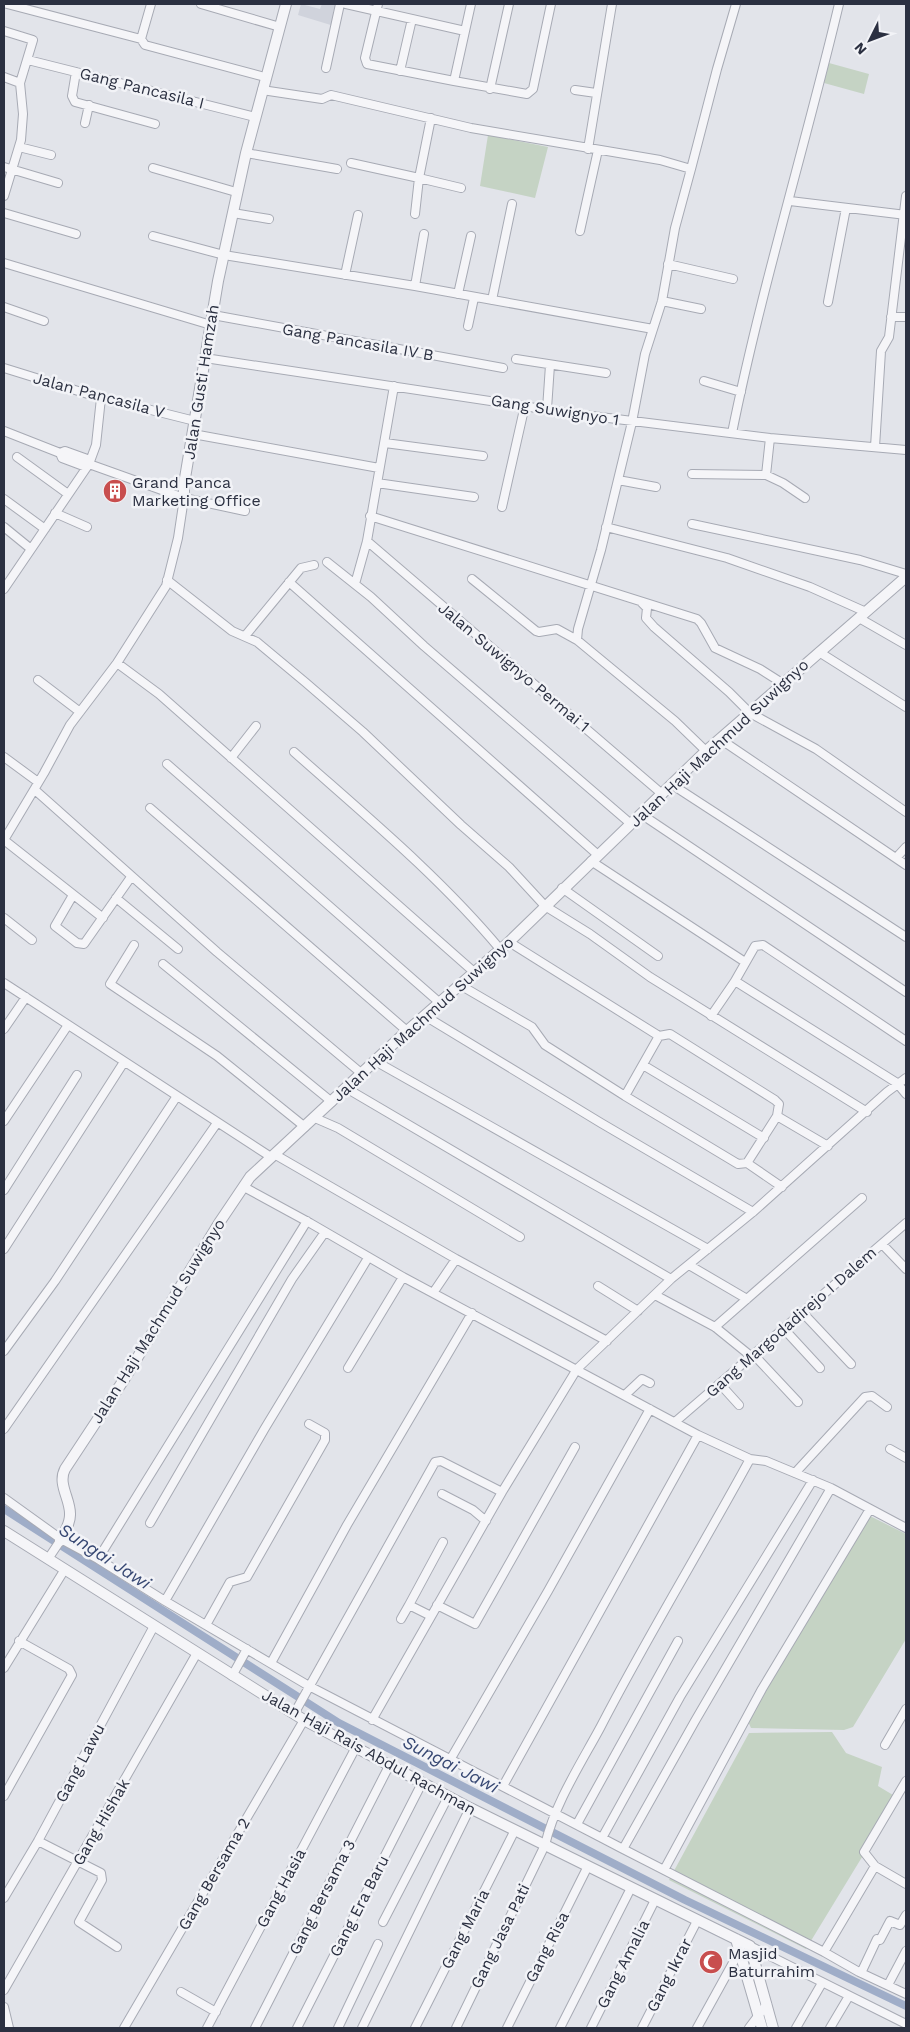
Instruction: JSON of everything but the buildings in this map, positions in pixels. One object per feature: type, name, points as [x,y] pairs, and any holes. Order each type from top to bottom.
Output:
[{"type":"street","points":[[8,4],[141,39],[145,45],[265,77]]},
{"type":"street","points":[[141,39],[151,4]]},
{"type":"street","points":[[201,4],[280,27]]},
{"type":"street","name":"Jalan Gusti Hamzah","points":[[4,840],[80,712],[117,663],[145,621],[167,580],[178,538],[184,498],[184,484],[205,358],[236,192],[265,77],[286,4]]},
{"type":"street","points":[[326,68],[340,4]]},
{"type":"street","points":[[346,4],[378,8],[412,19],[465,31]]},
{"type":"street","points":[[454,82],[471,4]]},
{"type":"street","points":[[490,89],[509,4]]},
{"type":"street","points":[[378,8],[365,61],[369,65],[490,89],[520,93],[532,92],[551,4]]},
{"type":"street","points":[[588,149],[612,4]]},
{"type":"street","points":[[577,640],[578,629],[591,586],[632,422],[645,354],[662,301],[668,264],[691,169],[736,4]]},
{"type":"street","points":[[732,433],[740,392],[839,4]]},
{"type":"street","points":[[400,71],[412,19]]},
{"type":"street","points":[[4,31],[33,40],[20,83],[23,118],[19,147],[7,168],[4,196]]},
{"type":"street","name":"Gang Pancasila I","points":[[28,60],[255,117]]},
{"type":"street","points":[[76,72],[72,99],[76,103],[155,124]]},
{"type":"street","points":[[4,77],[20,83]]},
{"type":"street","points":[[262,90],[322,99],[331,95],[471,128],[660,160],[691,169]]},
{"type":"street","points":[[575,90],[596,93]]},
{"type":"street","points":[[85,123],[89,105]]},
{"type":"street","points":[[415,214],[419,178],[430,118]]},
{"type":"street","points":[[19,147],[51,155]]},
{"type":"street","points":[[580,231],[598,150]]},
{"type":"street","points":[[246,153],[337,169]]},
{"type":"street","points":[[351,163],[461,188]]},
{"type":"street","points":[[7,168],[58,183]]},
{"type":"street","points":[[153,168],[236,192]]},
{"type":"street","points":[[875,447],[881,351],[889,340],[906,196]]},
{"type":"street","points":[[790,201],[905,215]]},
{"type":"street","points":[[492,300],[512,204]]},
{"type":"street","points":[[828,302],[846,208]]},
{"type":"street","points":[[4,213],[76,234]]},
{"type":"street","points":[[233,213],[269,219]]},
{"type":"street","points":[[345,275],[358,215]]},
{"type":"street","points":[[415,286],[424,234]]},
{"type":"street","points":[[153,236],[224,256],[415,286],[653,329]]},
{"type":"street","points":[[458,294],[471,236]]},
{"type":"street","name":"Gang Pancasila IV B","points":[[4,263],[212,320],[503,368]]},
{"type":"street","points":[[668,264],[733,279]]},
{"type":"street","points":[[468,326],[474,298]]},
{"type":"street","points":[[662,301],[701,309]]},
{"type":"street","points":[[4,307],[44,321]]},
{"type":"street","points":[[891,317],[906,318]]},
{"type":"street","name":"Gang Suwignyo 1","points":[[205,358],[632,422],[770,438],[906,450]]},
{"type":"street","points":[[516,359],[606,373]]},
{"type":"street","points":[[547,410],[550,364]]},
{"type":"street","name":"Jalan Pancasila V","points":[[4,368],[101,398],[195,421]]},
{"type":"street","points":[[704,381],[740,392]]},
{"type":"street","points":[[355,584],[367,541],[394,386]]},
{"type":"street","points":[[5,584],[88,464],[96,445],[101,398]]},
{"type":"street","points":[[502,507],[525,405]]},
{"type":"street","points":[[5,434],[60,453],[66,451],[88,464],[184,498],[245,511]]},
{"type":"street","points":[[193,434],[380,468]]},
{"type":"street","points":[[766,475],[770,438]]},
{"type":"street","points":[[385,443],[483,456]]},
{"type":"street","points":[[17,457],[68,494]]},
{"type":"street","points":[[692,474],[766,475],[783,483],[805,498]]},
{"type":"street","points":[[618,480],[656,487]]},
{"type":"street","points":[[377,482],[474,497]]},
{"type":"street","points":[[4,499],[44,529]]},
{"type":"street","points":[[55,513],[87,527]]},
{"type":"street","points":[[370,516],[462,543],[642,603],[697,619],[715,648],[760,669],[782,684]]},
{"type":"street","points":[[692,524],[860,560],[906,575]]},
{"type":"street","points":[[4,526],[31,549]]},
{"type":"street","points":[[606,527],[727,558],[810,587],[863,615],[906,645]]},
{"type":"street","name":"Jalan Suwignyo Permai 1","points":[[367,541],[661,793]]},
{"type":"street","points":[[327,562],[355,584],[631,824]]},
{"type":"street","points":[[246,636],[301,568],[314,565]]},
{"type":"street","name":"Jalan Haji Machmud Suwignyo","points":[[60,1540],[70,1513],[62,1478],[65,1470],[125,1378],[219,1223],[250,1177],[407,1031],[509,942],[562,888],[706,751],[863,615],[906,575]]},
{"type":"street","points":[[167,580],[232,631],[257,642],[363,732],[461,826],[509,866],[545,906],[711,1016],[867,1112]]},
{"type":"street","points":[[472,580],[536,631],[557,629],[577,640],[675,721],[706,751]]},
{"type":"street","points":[[289,582],[594,858],[745,962]]},
{"type":"street","points":[[642,603],[647,608],[646,618],[654,627],[729,692],[750,713],[816,749],[906,812]]},
{"type":"street","points":[[818,652],[906,707]]},
{"type":"street","points":[[117,663],[159,694],[474,972]]},
{"type":"street","points":[[38,680],[80,712]]},
{"type":"street","points":[[231,758],[256,726]]},
{"type":"street","points":[[720,739],[906,865]]},
{"type":"street","points":[[294,752],[366,815],[467,909],[500,949]]},
{"type":"street","points":[[4,757],[131,877],[361,1073]]},
{"type":"street","points":[[167,764],[440,1003]]},
{"type":"street","points":[[671,784],[906,937]]},
{"type":"street","points":[[150,808],[407,1031]]},
{"type":"street","points":[[641,814],[906,992]]},
{"type":"street","points":[[4,840],[102,918]]},
{"type":"street","points":[[896,858],[906,847]]},
{"type":"street","points":[[73,895],[56,921],[57,929],[78,943],[84,944],[131,877]]},
{"type":"street","points":[[562,888],[658,956]]},
{"type":"street","points":[[116,898],[178,949]]},
{"type":"street","points":[[4,918],[32,940]]},
{"type":"street","points":[[509,942],[659,1036],[670,1034],[775,1100],[779,1104],[777,1116],[747,1163]]},
{"type":"street","points":[[711,1016],[735,981],[755,946],[763,944],[906,1041]]},
{"type":"street","points":[[134,946],[110,984],[217,1056],[305,1127]]},
{"type":"street","points":[[163,964],[332,1102]]},
{"type":"street","points":[[735,981],[897,1084],[906,1094]]},
{"type":"street","points":[[4,983],[217,1123],[272,1156],[456,1259],[608,1340]]},
{"type":"street","points":[[460,985],[532,1027],[546,1045],[624,1096],[738,1164],[747,1163],[782,1186]]},
{"type":"street","points":[[4,1029],[26,998]]},
{"type":"street","points":[[426,1016],[600,1123],[753,1212]]},
{"type":"street","points":[[4,1121],[68,1025]]},
{"type":"street","points":[[624,1096],[659,1036]]},
{"type":"street","points":[[375,1061],[708,1249]]},
{"type":"street","points":[[4,1250],[124,1062]]},
{"type":"street","points":[[643,1065],[764,1138]]},
{"type":"street","points":[[4,1190],[77,1075]]},
{"type":"street","points":[[372,1720],[502,1492],[577,1369],[671,1279],[753,1212],[906,1078]]},
{"type":"street","points":[[346,1088],[671,1279]]},
{"type":"street","points":[[4,1351],[55,1281],[177,1096]]},
{"type":"street","points":[[777,1116],[828,1146]]},
{"type":"street","points":[[315,1118],[338,1128],[520,1237]]},
{"type":"street","points":[[4,1429],[217,1123]]},
{"type":"street","points":[[244,1187],[433,1294],[472,1313],[698,1435],[750,1458],[766,1461],[831,1488],[906,1528]]},
{"type":"street","points":[[715,1327],[862,1198]]},
{"type":"street","points":[[98,1558],[307,1221]]},
{"type":"street","name":"Gang Margodadirejo I Dalem","points":[[675,1422],[906,1223]]},
{"type":"street","points":[[150,1523],[292,1279],[325,1232]]},
{"type":"street","points":[[882,1244],[906,1269]]},
{"type":"street","points":[[165,1601],[265,1428],[368,1258]]},
{"type":"street","points":[[433,1294],[456,1259]]},
{"type":"street","points":[[689,1265],[747,1299]]},
{"type":"street","points":[[348,1368],[403,1277]]},
{"type":"street","points":[[598,1286],[638,1311]]},
{"type":"street","points":[[655,1295],[715,1327],[753,1356],[798,1402]]},
{"type":"street","points":[[802,1312],[851,1364]]},
{"type":"street","points":[[271,1663],[347,1525],[472,1313]]},
{"type":"street","points":[[784,1329],[820,1368]]},
{"type":"street","points":[[625,1396],[642,1379],[650,1383]]},
{"type":"street","points":[[720,1384],[739,1405]]},
{"type":"street","points":[[795,1473],[865,1397],[872,1396],[887,1407]]},
{"type":"street","points":[[450,1760],[548,1592],[650,1409]]},
{"type":"street","points":[[206,1625],[230,1582],[246,1577],[325,1440],[325,1433],[309,1424]]},
{"type":"street","points":[[503,1786],[698,1435]]},
{"type":"street","points":[[437,1605],[475,1624],[575,1447]]},
{"type":"street","points":[[890,1449],[906,1458]]},
{"type":"street","name":"Gang Jasa Pati","points":[[456,2028],[546,1841],[554,1814],[642,1647],[697,1557],[750,1458]]},
{"type":"street","points":[[295,1711],[435,1462],[441,1461],[502,1492]]},
{"type":"street","points":[[602,1838],[680,1697],[813,1480]]},
{"type":"street","points":[[623,1849],[700,1712],[831,1488]]},
{"type":"street","points":[[442,1494],[473,1510],[486,1521]]},
{"type":"street","points":[[4,1498],[60,1540],[98,1558],[165,1601],[271,1663],[308,1689],[577,1824],[861,1973],[906,1993]]},
{"type":"street","points":[[664,1870],[762,1689],[870,1509]]},
{"type":"street","name":"Jalan Haji Rais Abdul Rachman","points":[[5,1534],[49,1556],[65,1569],[154,1626],[197,1653],[234,1672],[295,1711],[304,1720],[448,1797],[514,1830],[546,1841],[588,1866],[750,1946]]},
{"type":"street","points":[[49,1556],[60,1540]]},
{"type":"street","points":[[401,1619],[442,1542]]},
{"type":"street","points":[[4,1668],[65,1569]]},
{"type":"street","points":[[409,1605],[431,1616]]},
{"type":"street","name":"Gang Lawu","points":[[4,1898],[38,1841],[154,1626]]},
{"type":"street","points":[[4,1796],[72,1675],[69,1670],[19,1641]]},
{"type":"street","points":[[577,1824],[678,1641]]},
{"type":"street","points":[[234,1672],[246,1650]]},
{"type":"street","name":"Gang Hishak","points":[[4,1990],[197,1653]]},
{"type":"street","points":[[885,1744],[906,1710]]},
{"type":"street","name":"Gang Bersama 2","points":[[124,2028],[304,1720]]},
{"type":"street","name":"Gang Hasia","points":[[207,2028],[355,1748]]},
{"type":"street","name":"Gang Bersama 3","points":[[255,2028],[388,1766]]},
{"type":"street","points":[[906,1781],[864,1852],[875,1866],[906,1884]]},
{"type":"street","name":"Gang Era Baru","points":[[297,2028],[422,1783]]},
{"type":"street","points":[[383,1922],[448,1797]]},
{"type":"street","points":[[362,2028],[470,1808]]},
{"type":"street","name":"Gang Maria","points":[[415,2028],[514,1830]]},
{"type":"street","points":[[38,1841],[98,1871],[102,1875],[79,1922],[117,1947]]},
{"type":"street","name":"Gang Risa","points":[[507,2028],[588,1866]]},
{"type":"street","points":[[824,1952],[875,1866]]},
{"type":"street","points":[[560,2028],[631,1888]]},
{"type":"street","name":"Gang Amalia","points":[[591,2028],[655,1900]]},
{"type":"street","points":[[861,1973],[877,1940],[880,1940],[890,1922],[900,1925],[906,1915]]},
{"type":"street","name":"Gang Ikrar","points":[[642,2028],[697,1921]]},
{"type":"street","points":[[736,1939],[762,2028]]},
{"type":"street","points":[[338,2028],[378,1944]]},
{"type":"street","points":[[750,1946],[906,2024]]},
{"type":"street","points":[[750,1946],[772,2028]]},
{"type":"street","points":[[888,1985],[906,1951]]},
{"type":"street","points":[[697,2028],[739,1952]]},
{"type":"street","points":[[796,2028],[822,1983]]},
{"type":"street","points":[[181,1992],[216,2012]]},
{"type":"street","points":[[830,2028],[849,1996]]},
{"type":"street","points":[[749,2028],[767,2004]]},
{"type":"street","points":[[4,2007],[9,2028]]},
{"type":"shaded area","points":[[301,4],[320,9],[322,4],[336,4],[333,12],[337,13],[334,26],[298,15]]},
{"type":"green space","points":[[829,63],[869,74],[864,94],[824,83]]},
{"type":"green space","points":[[488,135],[548,147],[535,198],[480,186]]},
{"type":"green space","points":[[868,1515],[906,1534],[906,1639],[853,1727],[844,1730],[751,1728],[747,1719]]},
{"type":"green space","points":[[832,1732],[846,1753],[882,1767],[878,1786],[898,1798],[806,1949],[669,1880],[749,1733]]},
{"type":"waterway","name":"Sungai Jawi","points":[[4,1509],[339,1723],[685,1900],[906,2006]]},
{"type":"place","name":"Grand Panca Marketing Office","points":[[115,491]]},
{"type":"place","name":"Masjid Baturrahim","points":[[711,1962]]}]
